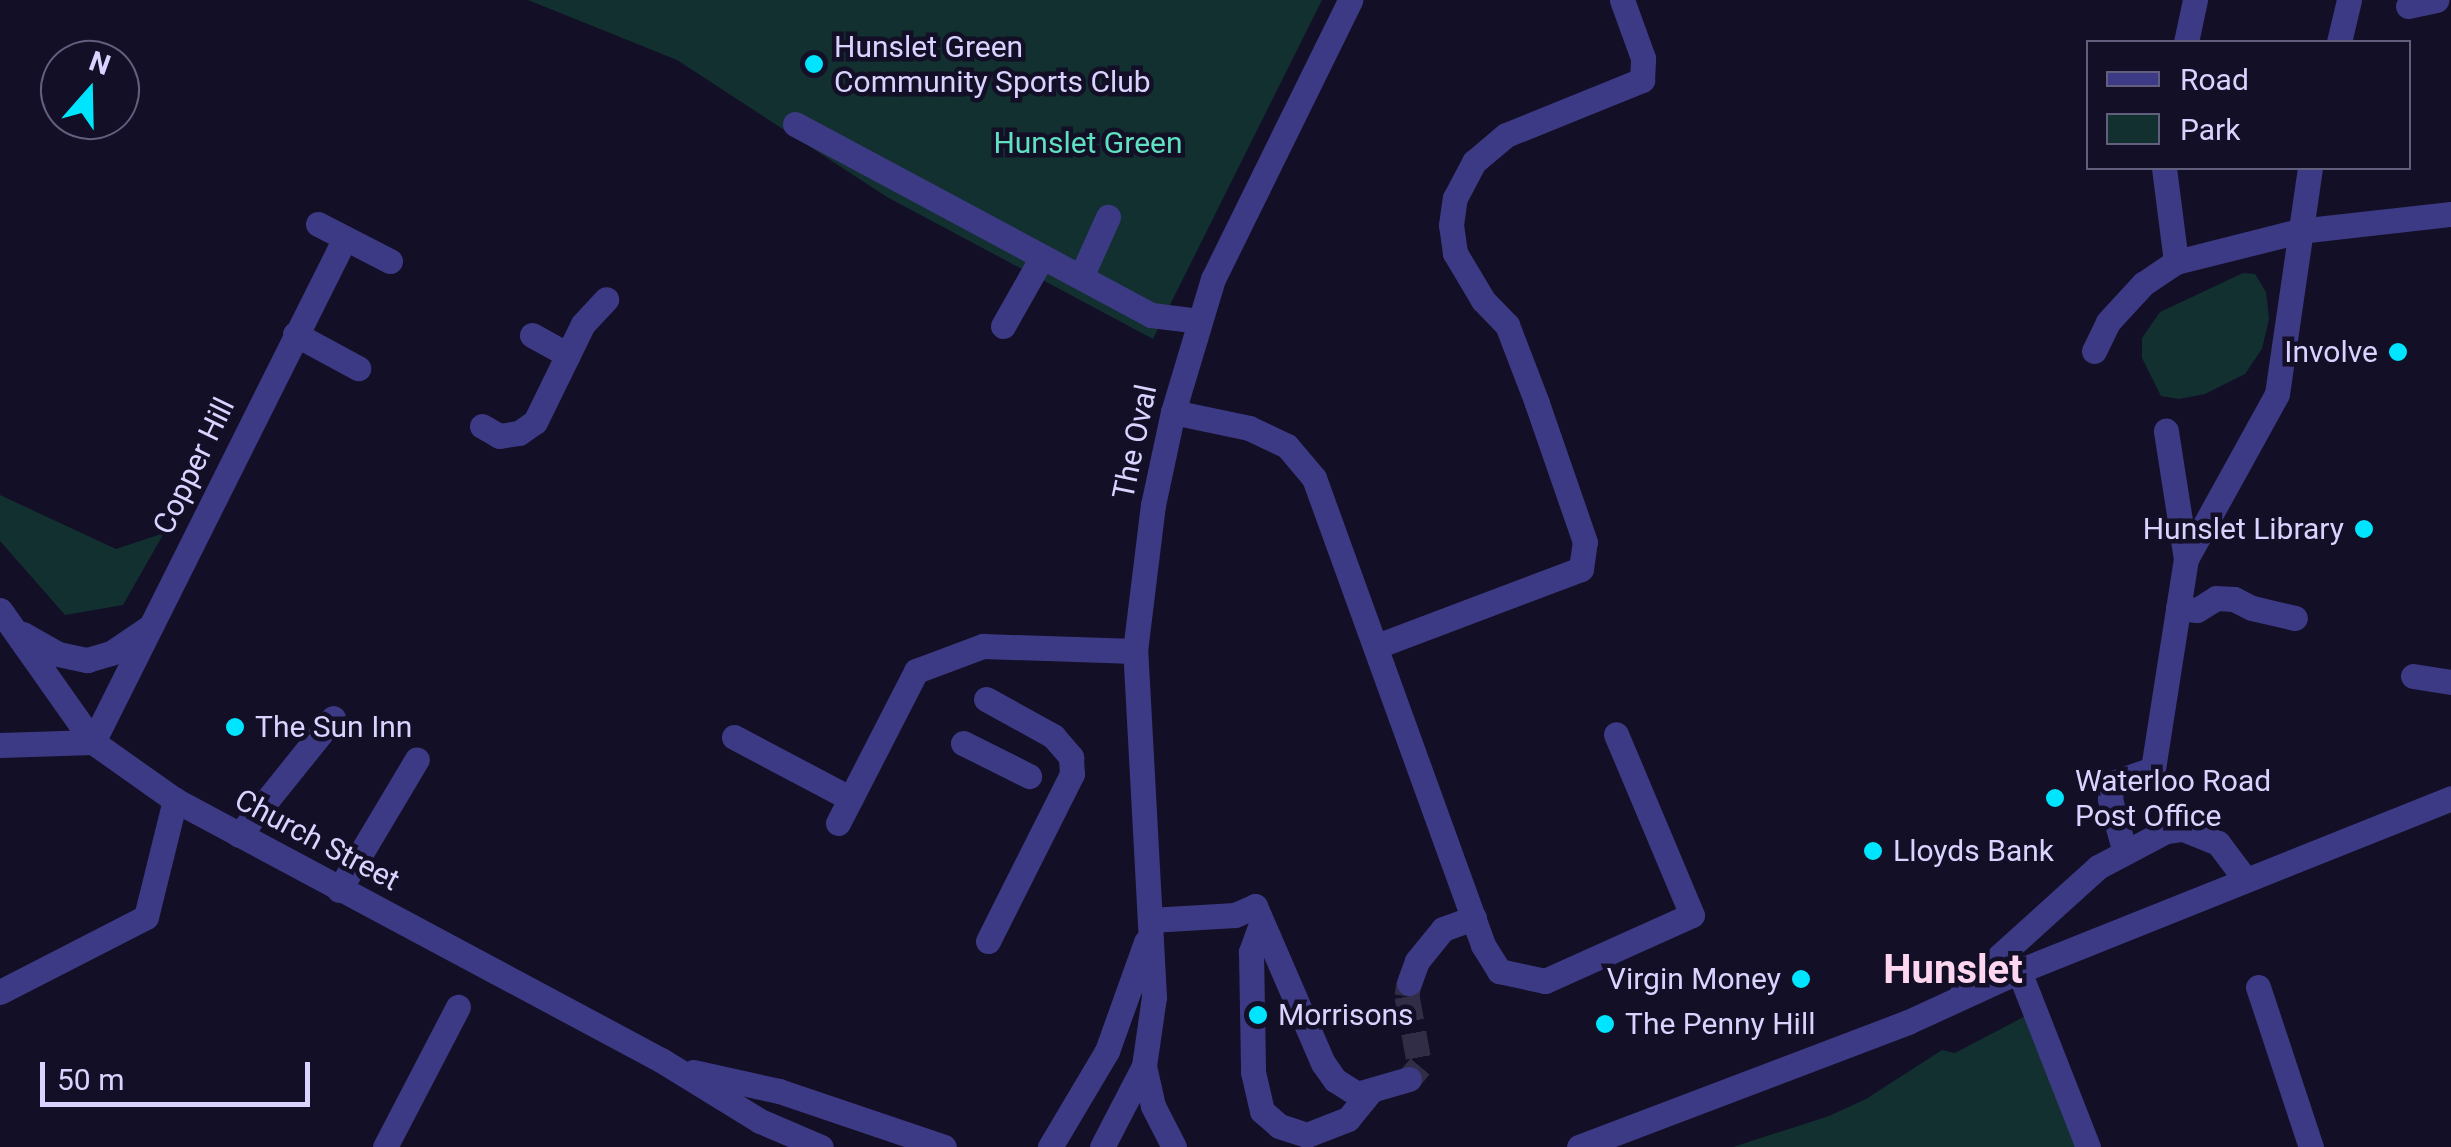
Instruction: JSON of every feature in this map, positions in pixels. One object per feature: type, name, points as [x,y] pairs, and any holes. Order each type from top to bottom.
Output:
[{"type":"street","name":"The Oval","points":[[1102,1147],[1144,1066],[1154,998],[1135,651],[1153,505],[1173,412],[1199,321],[1230,240],[1350,0]]},
{"type":"street","points":[[1377,646],[1581,570],[1584,542],[1537,404],[1507,325],[1483,300],[1455,253],[1451,225],[1455,198],[1474,162],[1506,136],[1642,80],[1644,58],[1622,0]]},
{"type":"street","points":[[2186,40],[2195,0]]},
{"type":"street","points":[[2339,40],[2349,0]]},
{"type":"street","points":[[2408,6],[2436,0]]},
{"type":"street","points":[[795,124],[1151,315],[1199,321]]},
{"type":"street","points":[[2164,170],[2176,262]]},
{"type":"street","points":[[2186,559],[2277,394],[2310,170]]},
{"type":"street","points":[[2094,350],[2108,322],[2176,262],[2298,231],[2451,214]]},
{"type":"street","points":[[1081,277],[1108,217]]},
{"type":"street","points":[[318,224],[390,261]]},
{"type":"street","name":"Copper Hill","points":[[93,742],[345,238]]},
{"type":"street","points":[[1003,326],[1042,256]]},
{"type":"street","points":[[482,426],[499,436],[519,432],[535,422],[583,324],[606,299]]},
{"type":"street","points":[[295,334],[358,368]]},
{"type":"street","points":[[532,335],[568,355]]},
{"type":"street","points":[[1173,412],[1249,428],[1287,446],[1314,478],[1474,918],[1500,971],[1545,981],[1692,915],[1616,734]]},
{"type":"street","points":[[2124,849],[2110,799],[2112,783],[2153,770],[2186,559],[2166,431]]},
{"type":"street","points":[[2178,608],[2197,610],[2216,598],[2234,598],[2252,608],[2295,618]]},
{"type":"street","name":"Copper Hill","points":[[7,619],[58,654],[87,660],[111,653],[150,626]]},
{"type":"street","name":"Church Street","points":[[7,619],[93,742],[175,800],[661,1060],[760,1121],[821,1147]]},
{"type":"street","points":[[838,824],[916,671],[982,646],[1135,651]]},
{"type":"street","points":[[2412,676],[2451,682]]},
{"type":"street","points":[[986,699],[1053,736],[1071,757],[1072,774],[988,941]]},
{"type":"street","points":[[240,835],[333,718]]},
{"type":"street","points":[[734,737],[851,799]]},
{"type":"street","points":[[0,745],[93,742]]},
{"type":"street","points":[[962,743],[1029,776]]},
{"type":"street","points":[[339,890],[417,759]]},
{"type":"street","points":[[1579,1147],[1650,1135],[2019,971],[2451,798]]},
{"type":"street","points":[[0,992],[146,917],[175,800]]},
{"type":"street","points":[[1945,1006],[2098,867],[2124,849],[2166,830],[2182,829],[2218,843],[2245,878]]},
{"type":"street","points":[[1150,926],[1235,915],[1255,906],[1323,1063],[1346,1090],[1370,1092],[1409,1079]]},
{"type":"street","points":[[1409,983],[1417,961],[1444,929],[1474,918]]},
{"type":"street","points":[[1261,924],[1251,952],[1253,1072],[1262,1110],[1279,1126],[1307,1135],[1348,1119],[1370,1092]]},
{"type":"street","name":"The Oval","points":[[1050,1147],[1108,1051],[1150,926]]},
{"type":"street","points":[[2019,971],[2088,1147]]},
{"type":"street","points":[[2258,988],[2311,1147]]},
{"type":"street","points":[[385,1147],[458,1007]]},
{"type":"street","name":"Church Street","points":[[661,1060],[695,1073],[779,1091],[944,1147]]},
{"type":"street","points":[[1144,1066],[1153,1106],[1174,1147]]},
{"type":"green space","name":"Hunslet Green","points":[[528,0],[1322,0],[1153,339],[887,197],[677,60]]},
{"type":"green space","points":[[2243,273],[2255,274],[2266,292],[2269,319],[2262,349],[2245,374],[2205,394],[2179,399],[2161,396],[2142,358],[2142,338],[2160,312]]},
{"type":"green space","points":[[0,495],[116,549],[164,533],[123,605],[65,615],[0,541]]},
{"type":"green space","points":[[2035,1011],[2088,1147],[1733,1147],[1829,1116],[1866,1099],[1942,1050],[1955,1053]]},
{"type":"tunnel","points":[[1409,983],[1407,996],[1420,1066],[1409,1079]]},
{"type":"place","name":"Hunslet Green Community Sports Club","points":[[814,64]]},
{"type":"place","name":"Involve","points":[[2398,352]]},
{"type":"place","name":"Hunslet Library","points":[[2364,529]]},
{"type":"place","name":"The Sun Inn","points":[[235,727]]},
{"type":"place","name":"Waterloo Road Post Office","points":[[2055,798]]},
{"type":"place","name":"Lloyds Bank","points":[[1873,851]]},
{"type":"place","name":"Virgin Money","points":[[1801,979]]},
{"type":"place","name":"Morrisons","points":[[1258,1015]]},
{"type":"place","name":"The Penny Hill","points":[[1605,1024]]},
{"type":"district","name":"Hunslet","points":[[1953,970]]}]
